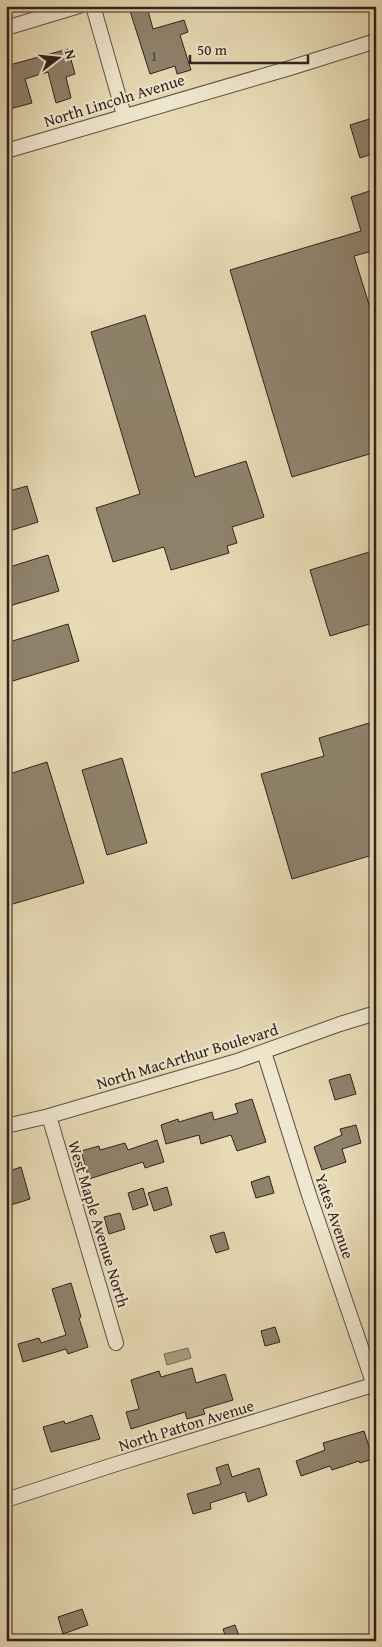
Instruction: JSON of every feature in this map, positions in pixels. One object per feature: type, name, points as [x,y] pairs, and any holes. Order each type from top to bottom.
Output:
[{"type":"street","points":[[6,28],[79,6]]},
{"type":"street","points":[[93,6],[124,115]]},
{"type":"street","name":"North Lincoln Avenue","points":[[6,150],[290,68],[376,41]]},
{"type":"street","name":"North MacArthur Boulevard","points":[[6,1126],[49,1116],[264,1052],[376,1013]]},
{"type":"street","name":"Yates Avenue","points":[[264,1052],[309,1195],[375,1387]]},
{"type":"street","name":"West Maple Avenue North","points":[[49,1116],[116,1343]]},
{"type":"street","name":"North Patton Avenue","points":[[6,1500],[110,1466],[375,1387]]},
{"type":"shaded area","points":[[188,1348],[191,1358],[167,1365],[164,1354]]},
{"type":"building","points":[[147,7],[153,29],[184,20],[188,32],[180,35],[191,70],[177,74],[175,66],[150,74],[130,11]]},
{"type":"building","points":[[68,49],[75,74],[66,77],[71,98],[56,103],[48,72],[25,79],[32,103],[6,110],[6,66]]},
{"type":"building","points":[[376,117],[376,153],[360,158],[350,125]]},
{"type":"building","points":[[376,189],[376,250],[354,256],[376,327],[376,452],[292,477],[230,270],[361,231],[351,197]]},
{"type":"building","points":[[145,315],[195,477],[246,461],[264,517],[232,527],[237,543],[227,546],[229,553],[171,570],[164,547],[113,562],[96,508],[140,494],[91,332]]},
{"type":"building","points":[[27,486],[38,522],[6,532],[6,492]]},
{"type":"building","points":[[376,550],[376,622],[330,636],[310,570]]},
{"type":"building","points":[[48,555],[59,591],[6,607],[6,568]]},
{"type":"building","points":[[68,624],[79,661],[6,683],[6,643]]},
{"type":"building","points":[[376,721],[376,854],[292,879],[261,774],[324,756],[319,738]]},
{"type":"building","points":[[122,758],[147,843],[107,855],[82,770]]},
{"type":"building","points":[[47,762],[84,883],[6,906],[6,775]]},
{"type":"building","points":[[350,1074],[356,1094],[335,1100],[329,1080]]},
{"type":"building","points":[[252,1099],[266,1142],[237,1151],[231,1135],[201,1144],[199,1135],[166,1144],[161,1125],[178,1119],[179,1122],[212,1112],[214,1120],[238,1113],[235,1104]]},
{"type":"building","points":[[356,1125],[361,1143],[342,1149],[346,1162],[322,1170],[314,1147],[342,1135],[340,1129]]},
{"type":"building","points":[[157,1140],[164,1162],[145,1168],[143,1162],[89,1179],[81,1151],[99,1146],[100,1150],[125,1143],[128,1150]]},
{"type":"building","points":[[21,1167],[30,1199],[11,1205],[6,1190],[6,1172]]},
{"type":"building","points":[[269,1176],[274,1193],[256,1198],[251,1182]]},
{"type":"building","points":[[167,1187],[172,1205],[154,1211],[148,1193]]},
{"type":"building","points":[[143,1188],[148,1205],[133,1210],[128,1193]]},
{"type":"building","points":[[120,1213],[125,1229],[109,1234],[104,1217]]},
{"type":"building","points":[[224,1232],[229,1249],[216,1253],[210,1236]]},
{"type":"building","points":[[71,1283],[88,1347],[68,1354],[66,1349],[23,1362],[18,1344],[39,1338],[41,1343],[66,1335],[52,1289]]},
{"type":"building","points":[[275,1327],[280,1342],[265,1346],[261,1331]]},
{"type":"building","points":[[192,1368],[196,1383],[225,1374],[233,1400],[203,1409],[205,1414],[187,1419],[185,1412],[131,1429],[126,1412],[139,1409],[131,1380],[159,1371],[161,1377]]},
{"type":"building","points":[[92,1415],[100,1439],[51,1452],[43,1427],[64,1421],[65,1424]]},
{"type":"building","points":[[364,1431],[373,1459],[360,1463],[359,1461],[332,1470],[330,1466],[301,1476],[296,1461],[325,1450],[323,1443]]},
{"type":"building","points":[[228,1464],[232,1477],[259,1468],[267,1495],[248,1502],[245,1492],[210,1503],[211,1509],[193,1514],[187,1494],[221,1484],[216,1468]]},
{"type":"building","points":[[82,1609],[88,1625],[63,1634],[58,1617]]},
{"type":"building","points":[[235,1625],[241,1641],[227,1641],[223,1629]]}]
